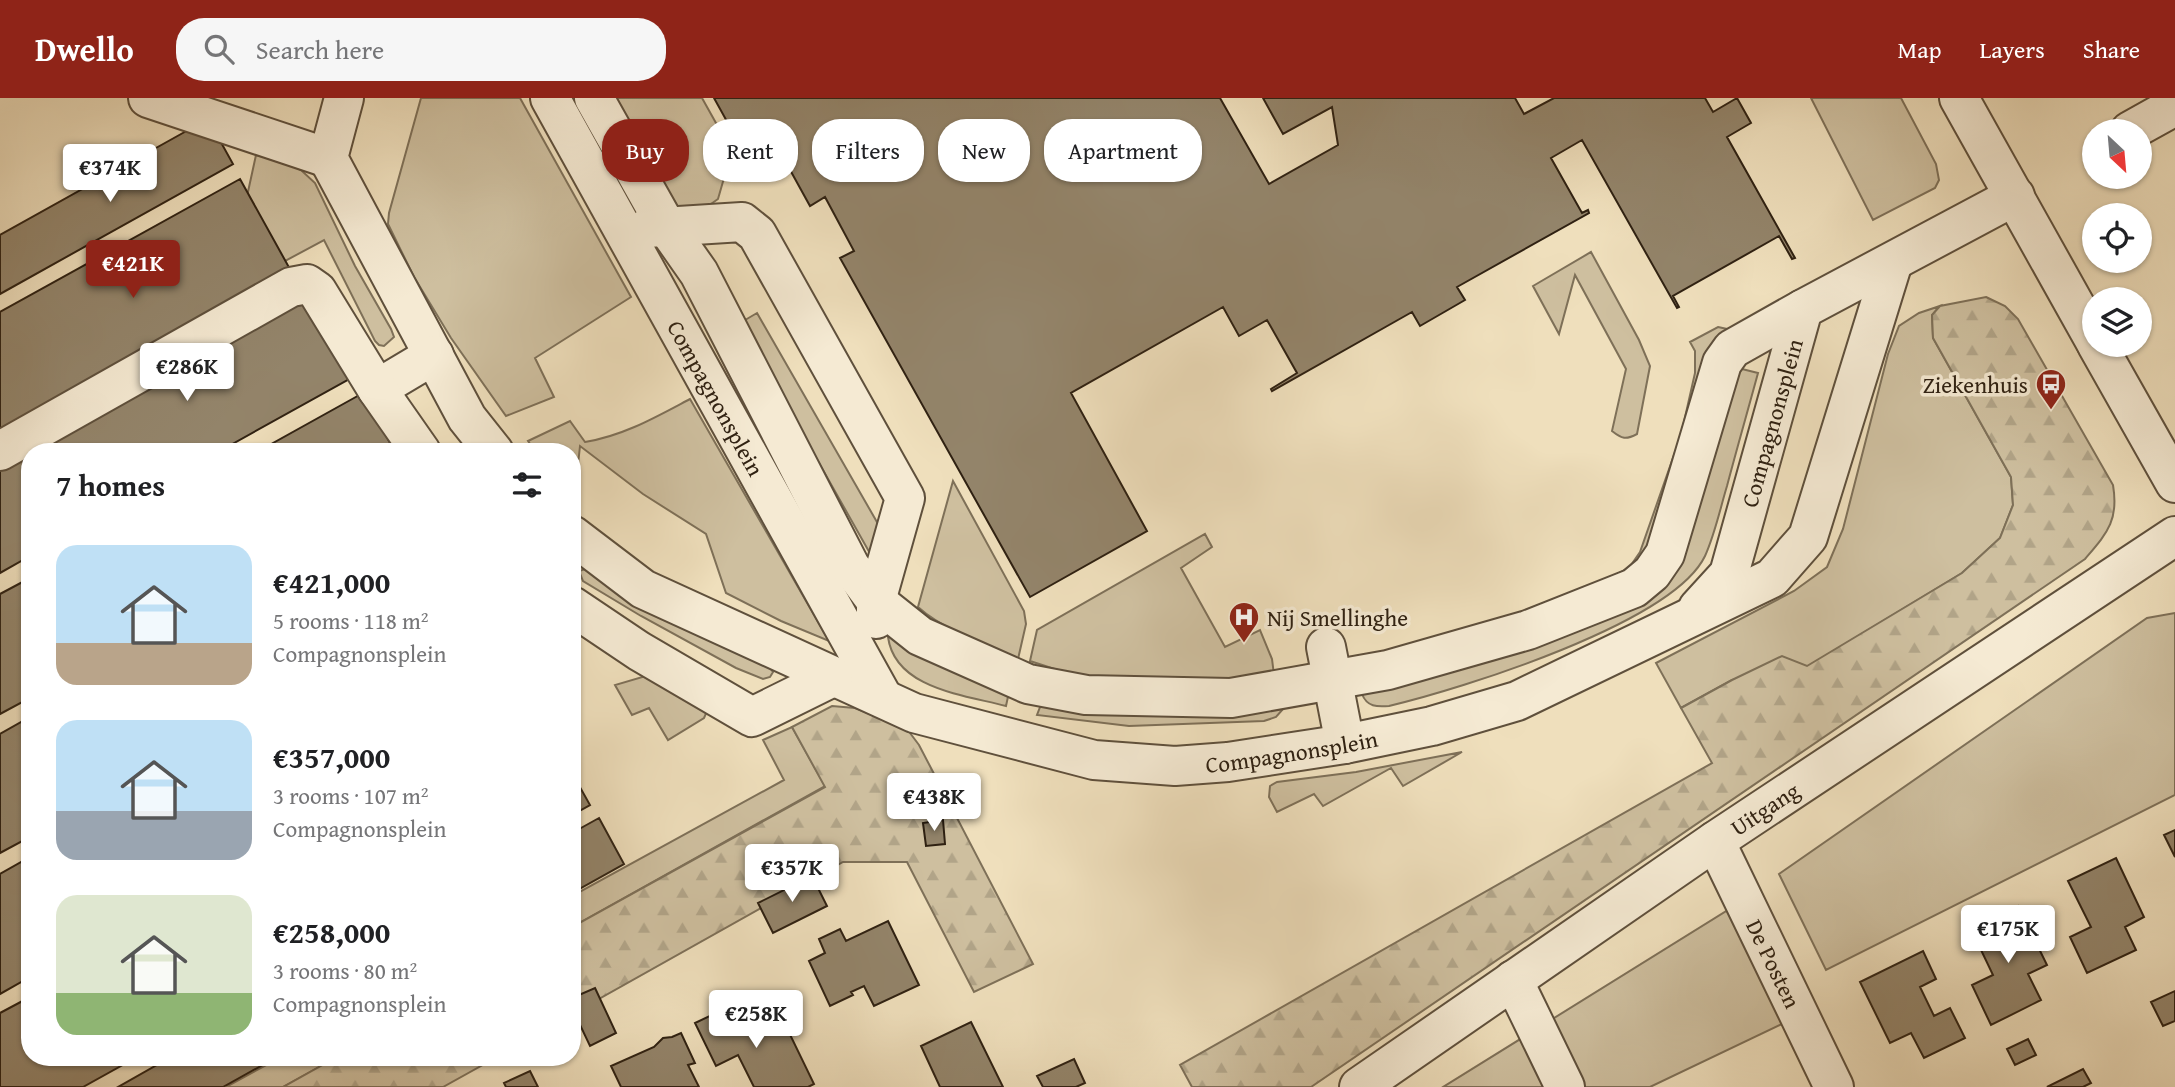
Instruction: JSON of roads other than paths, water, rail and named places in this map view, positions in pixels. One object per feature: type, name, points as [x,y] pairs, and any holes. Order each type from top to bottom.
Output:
[{"type":"street","points":[[148,98],[328,158]]},
{"type":"street","points":[[344,98],[328,158],[467,418],[487,443]]},
{"type":"street","name":"Compagnonsplein","points":[[550,98],[883,698]]},
{"type":"street","points":[[594,98],[666,226],[699,273],[850,566],[876,601],[920,636],[962,656],[1028,684],[1086,695],[1231,698],[1329,664],[1388,670],[1528,631],[1634,588],[1652,573],[1665,554],[1722,363],[1732,349],[2015,196]]},
{"type":"street","points":[[1959,98],[2082,318]]},
{"type":"street","points":[[2152,119],[2175,106]]},
{"type":"street","points":[[623,231],[742,222],[757,234],[905,498],[876,601],[876,650],[883,698]]},
{"type":"street","name":"Compagnonsplein","points":[[581,542],[643,589],[914,713],[959,727],[1094,760],[1175,766],[1228,762],[1345,744],[1432,726],[1517,701],[1695,611],[1776,575],[1808,537],[1893,262]]},
{"type":"street","points":[[0,451],[291,287],[307,284],[317,291],[377,389],[415,443]]},
{"type":"street","points":[[1695,611],[1747,567],[1816,303]]},
{"type":"street","points":[[377,389],[434,355]]},
{"type":"street","points":[[2104,357],[2175,484]]},
{"type":"street","name":"Uitgang","points":[[1359,1087],[1399,1075],[1513,981],[1715,841],[2175,536]]},
{"type":"street","points":[[581,612],[639,652],[752,717],[833,677]]},
{"type":"street","points":[[1329,664],[1345,744]]},
{"type":"street","name":"De Posten","points":[[1715,841],[1834,1087]]},
{"type":"street","points":[[1513,981],[1565,1087]]},
{"type":"place","name":"Ziekenhuis","points":[[2051,411]]},
{"type":"place","name":"Nij Smellinghe","points":[[1244,644]]}]
